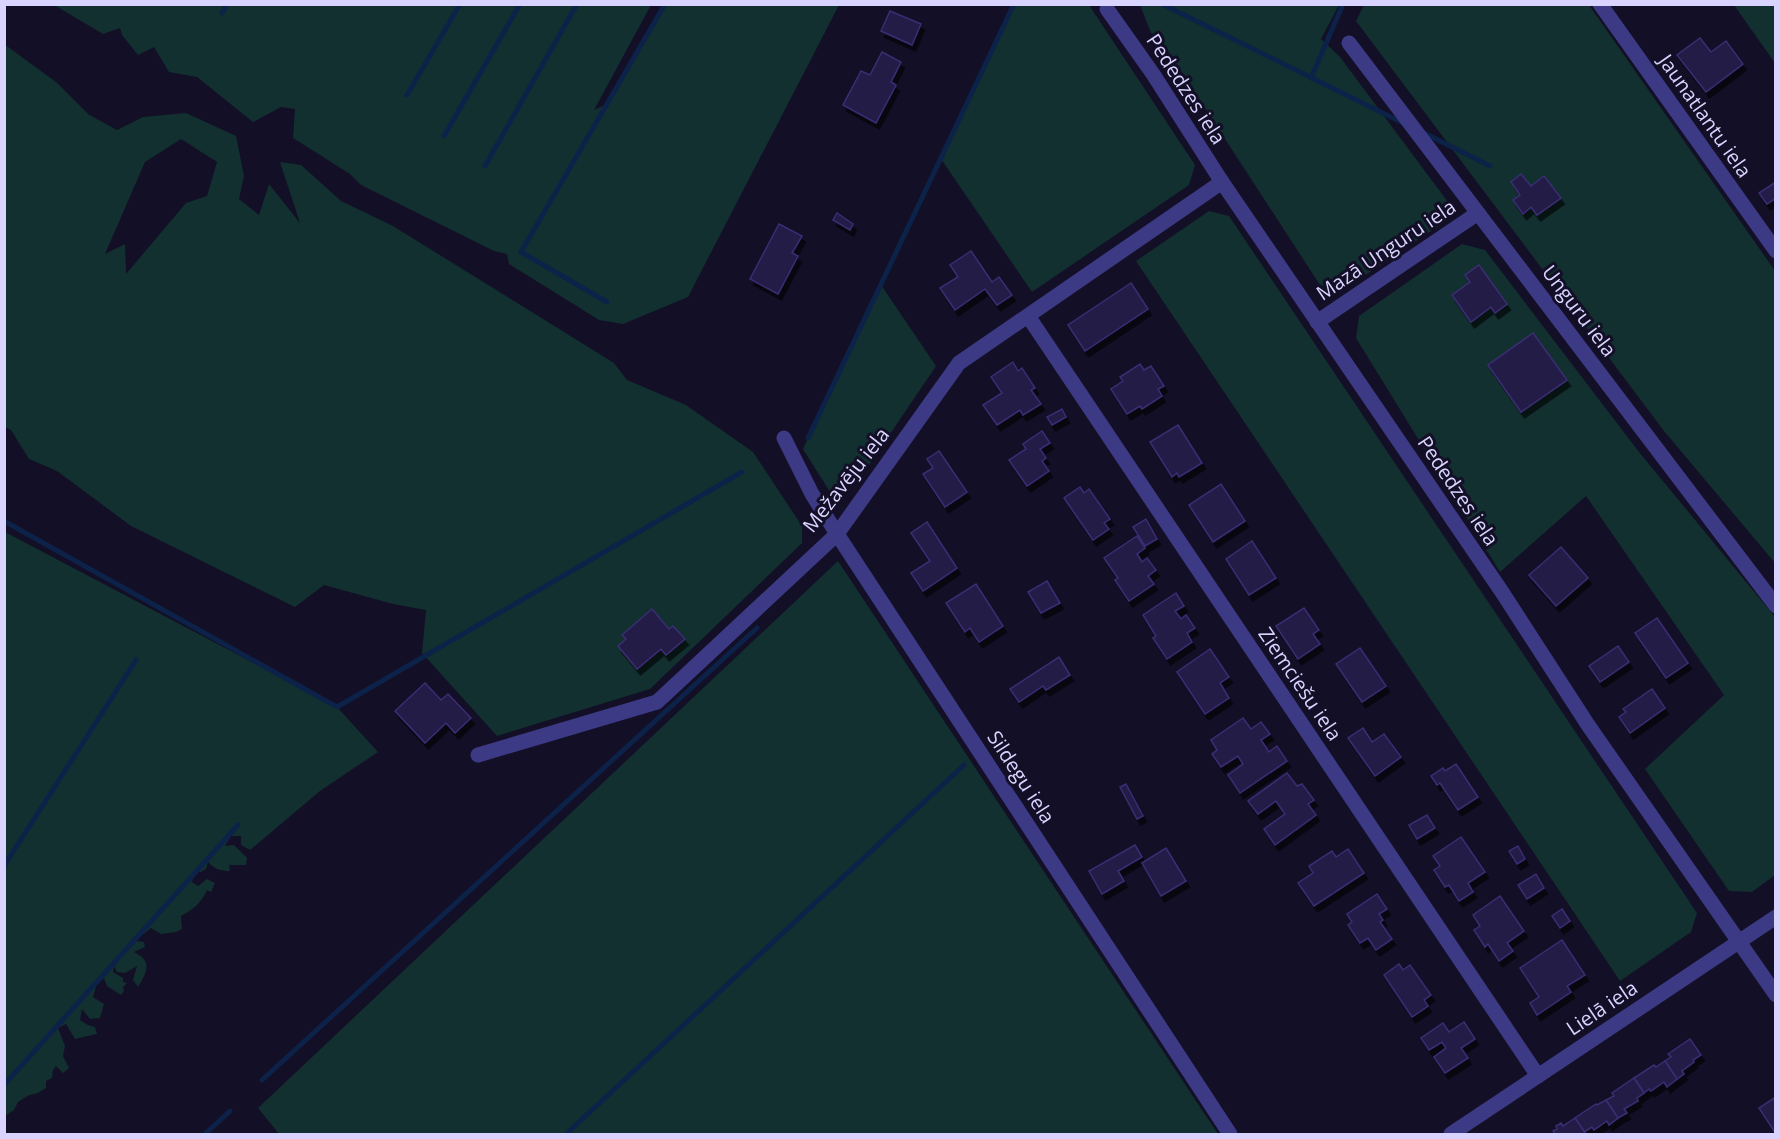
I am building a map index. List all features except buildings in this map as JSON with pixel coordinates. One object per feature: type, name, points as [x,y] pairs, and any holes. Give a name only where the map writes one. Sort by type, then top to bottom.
[{"type":"street","name":"Jaunatlantu iela","points":[[1600,4],[1776,251]]},
{"type":"street","name":"Pededzes iela","points":[[1107,9],[1153,74],[1222,182],[1502,592],[1588,725],[1776,995]]},
{"type":"street","name":"Unguru iela","points":[[1349,43],[1776,606]]},
{"type":"street","name":"Mežavēju iela","points":[[478,755],[657,702],[837,534],[959,363],[1222,182]]},
{"type":"street","name":"Mazā Unguru iela","points":[[1317,322],[1478,213]]},
{"type":"street","name":"Ziemciešu iela","points":[[1028,316],[1538,1076]]},
{"type":"street","name":"Sildegu iela","points":[[784,438],[812,494],[837,534],[1230,1134]]},
{"type":"street","name":"Lielā iela","points":[[1451,1134],[1776,917]]},
{"type":"green space","points":[[54,5],[651,5],[594,110],[607,104],[665,5],[839,5],[688,297],[623,324],[599,320],[509,264],[507,254],[494,251],[361,185],[350,174],[293,138],[295,109],[281,107],[253,122],[197,77],[169,72],[154,47],[138,55],[122,35],[120,28],[103,34]]},
{"type":"green space","points":[[1014,5],[1089,5],[1195,165],[1189,185],[1032,292],[941,159]]},
{"type":"green space","points":[[1140,5],[1339,5],[1321,39],[1340,57],[1448,202],[1446,221],[1343,290],[1320,285],[1162,42],[1151,33]]},
{"type":"green space","points":[[1364,5],[1589,5],[1775,271],[1775,563],[1664,431],[1356,21]]},
{"type":"green space","points":[[1734,5],[1775,5],[1775,63]]},
{"type":"green space","points":[[4,44],[56,82],[88,114],[117,130],[143,117],[186,113],[236,136],[244,176],[239,199],[259,215],[269,184],[300,223],[280,162],[301,165],[341,201],[393,226],[614,363],[627,380],[686,405],[753,452],[802,526],[802,543],[650,689],[497,736],[422,653],[426,610],[393,604],[324,585],[295,607],[131,526],[57,471],[29,459],[11,430],[5,427]],"holes":[[[181,139],[217,162],[207,196],[186,203],[126,274],[125,244],[105,254],[145,162]]]},
{"type":"green space","points":[[1209,211],[1229,216],[1697,913],[1691,932],[1620,981],[1136,261]]},
{"type":"green space","points":[[1462,244],[1485,250],[1639,452],[1775,617],[1775,875],[1752,892],[1729,891],[1645,769],[1724,695],[1586,496],[1500,572],[1356,338],[1359,316]]},
{"type":"green space","points":[[881,285],[936,366],[859,480],[848,473],[832,495],[803,449]]},
{"type":"green space","points":[[5,532],[337,707],[378,752],[320,791],[250,850],[241,845],[241,836],[231,836],[225,846],[234,845],[247,858],[246,865],[229,865],[230,871],[227,871],[215,868],[208,862],[206,869],[201,872],[195,871],[192,882],[198,886],[207,879],[215,883],[211,892],[207,890],[196,906],[181,916],[182,929],[161,934],[151,928],[135,941],[144,942],[145,947],[134,952],[140,955],[146,963],[146,972],[138,987],[133,980],[137,966],[125,973],[117,972],[114,966],[113,972],[127,983],[123,987],[124,991],[121,995],[107,986],[104,978],[97,983],[93,997],[104,1004],[100,1018],[90,1019],[82,1009],[80,1020],[95,1027],[97,1034],[75,1039],[66,1024],[58,1028],[65,1046],[63,1056],[69,1068],[63,1073],[56,1066],[52,1078],[46,1081],[46,1088],[18,1102],[14,1110],[5,1116]]},
{"type":"green space","points":[[838,561],[1218,1134],[279,1134],[258,1108]]},
{"type":"waterway","points":[[222,13],[227,4]]},
{"type":"waterway","points":[[407,95],[460,4]]},
{"type":"waterway","points":[[444,136],[520,4]]},
{"type":"waterway","points":[[485,166],[577,4]]},
{"type":"waterway","points":[[607,302],[521,252],[665,4]]},
{"type":"waterway","points":[[808,438],[1014,4]]},
{"type":"waterway","points":[[1162,4],[1403,123]]},
{"type":"waterway","points":[[1311,78],[1343,4]]},
{"type":"waterway","points":[[1424,133],[1490,166]]},
{"type":"waterway","points":[[4,521],[337,707],[742,472]]},
{"type":"waterway","points":[[262,1080],[757,628]]},
{"type":"waterway","points":[[4,866],[136,660]]},
{"type":"waterway","points":[[566,1134],[964,765]]},
{"type":"waterway","points":[[4,1085],[238,825]]},
{"type":"waterway","points":[[205,1134],[230,1111]]}]
